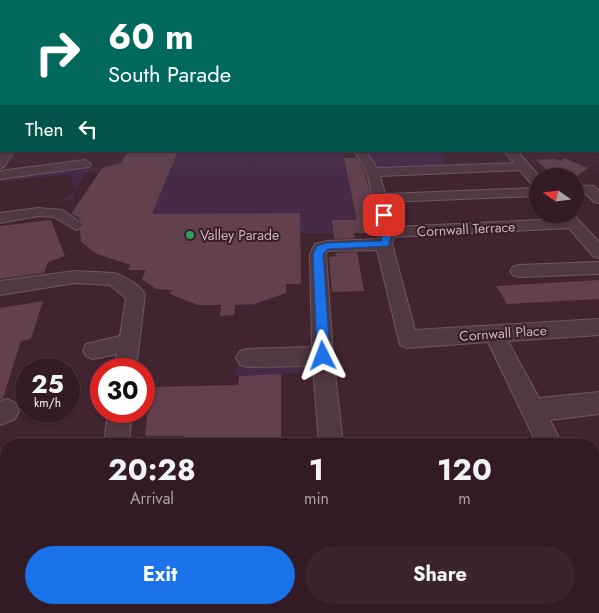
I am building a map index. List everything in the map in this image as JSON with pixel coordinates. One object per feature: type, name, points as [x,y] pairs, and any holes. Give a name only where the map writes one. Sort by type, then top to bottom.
[{"type":"street","points":[[0,164],[7,152]]},
{"type":"street","points":[[330,438],[323,356],[318,254],[321,248],[327,246],[386,238],[373,172],[361,152]]},
{"type":"street","points":[[511,152],[529,173]]},
{"type":"street","points":[[0,175],[85,164]]},
{"type":"street","points":[[373,172],[523,166]]},
{"type":"street","points":[[584,189],[588,189],[599,199]]},
{"type":"street","points":[[379,198],[529,192]]},
{"type":"street","points":[[0,218],[38,212],[57,213],[76,225]]},
{"type":"street","name":"Cornwall Terrace","points":[[386,238],[530,223]]},
{"type":"street","points":[[573,223],[599,252]]},
{"type":"street","name":"Cornwall Place","points":[[386,238],[407,340],[599,327]]},
{"type":"street","points":[[519,271],[599,268]]},
{"type":"street","points":[[0,288],[75,277],[114,278],[136,295],[127,358]]},
{"type":"street","points":[[494,334],[547,438]]},
{"type":"street","points":[[93,350],[129,343]]},
{"type":"street","points":[[247,358],[323,356]]},
{"type":"street","points":[[532,410],[599,403]]},
{"type":"street","points":[[117,438],[119,423]]},
{"type":"shaded area","name":"Valley Parade","points":[[127,152],[342,152],[344,158],[361,158],[368,182],[371,182],[376,199],[373,201],[377,201],[379,206],[374,207],[382,224],[379,233],[300,233],[301,284],[286,284],[286,293],[254,305],[235,305],[234,315],[220,316],[221,305],[198,305],[170,294],[171,290],[156,289],[142,279],[145,270],[128,270],[130,265],[92,251],[86,245],[81,238],[82,217],[70,217],[100,171],[85,174],[72,200],[58,202],[76,191],[69,174],[0,182],[4,176],[108,167],[121,163]]},
{"type":"shaded area","points":[[365,152],[439,152],[447,166],[374,169]]},
{"type":"shaded area","points":[[236,367],[305,368],[305,373],[235,376]]},
{"type":"building","points":[[127,152],[178,152],[152,214],[300,213],[301,284],[286,284],[286,293],[254,304],[235,305],[234,315],[220,316],[221,305],[198,305],[170,294],[172,290],[156,289],[142,279],[146,270],[128,270],[131,265],[97,254],[81,242],[80,230],[86,225],[79,217],[71,214],[102,168],[121,163]]},
{"type":"building","points":[[344,158],[356,158],[365,172],[378,233],[354,233],[355,238],[334,239],[332,220],[357,220]]},
{"type":"building","points":[[564,158],[588,168],[584,171],[584,168],[545,168],[536,160],[555,159],[561,161]]},
{"type":"building","points":[[51,220],[65,256],[48,262],[44,273],[0,279],[0,226]]},
{"type":"building","points":[[357,252],[364,291],[332,292],[329,257],[336,256],[335,253]]},
{"type":"building","points":[[599,280],[599,299],[507,304],[496,286]]},
{"type":"building","points":[[43,301],[31,339],[21,341],[3,398],[0,399],[0,308]]},
{"type":"building","points":[[281,374],[281,438],[145,436],[146,423],[155,423],[155,387],[238,385],[239,376]]},
{"type":"place","name":"Valley Parade","points":[[190,235]]},
{"type":"route","points":[[323,356],[318,254],[321,248],[327,246],[384,244],[388,232],[384,215]]}]
